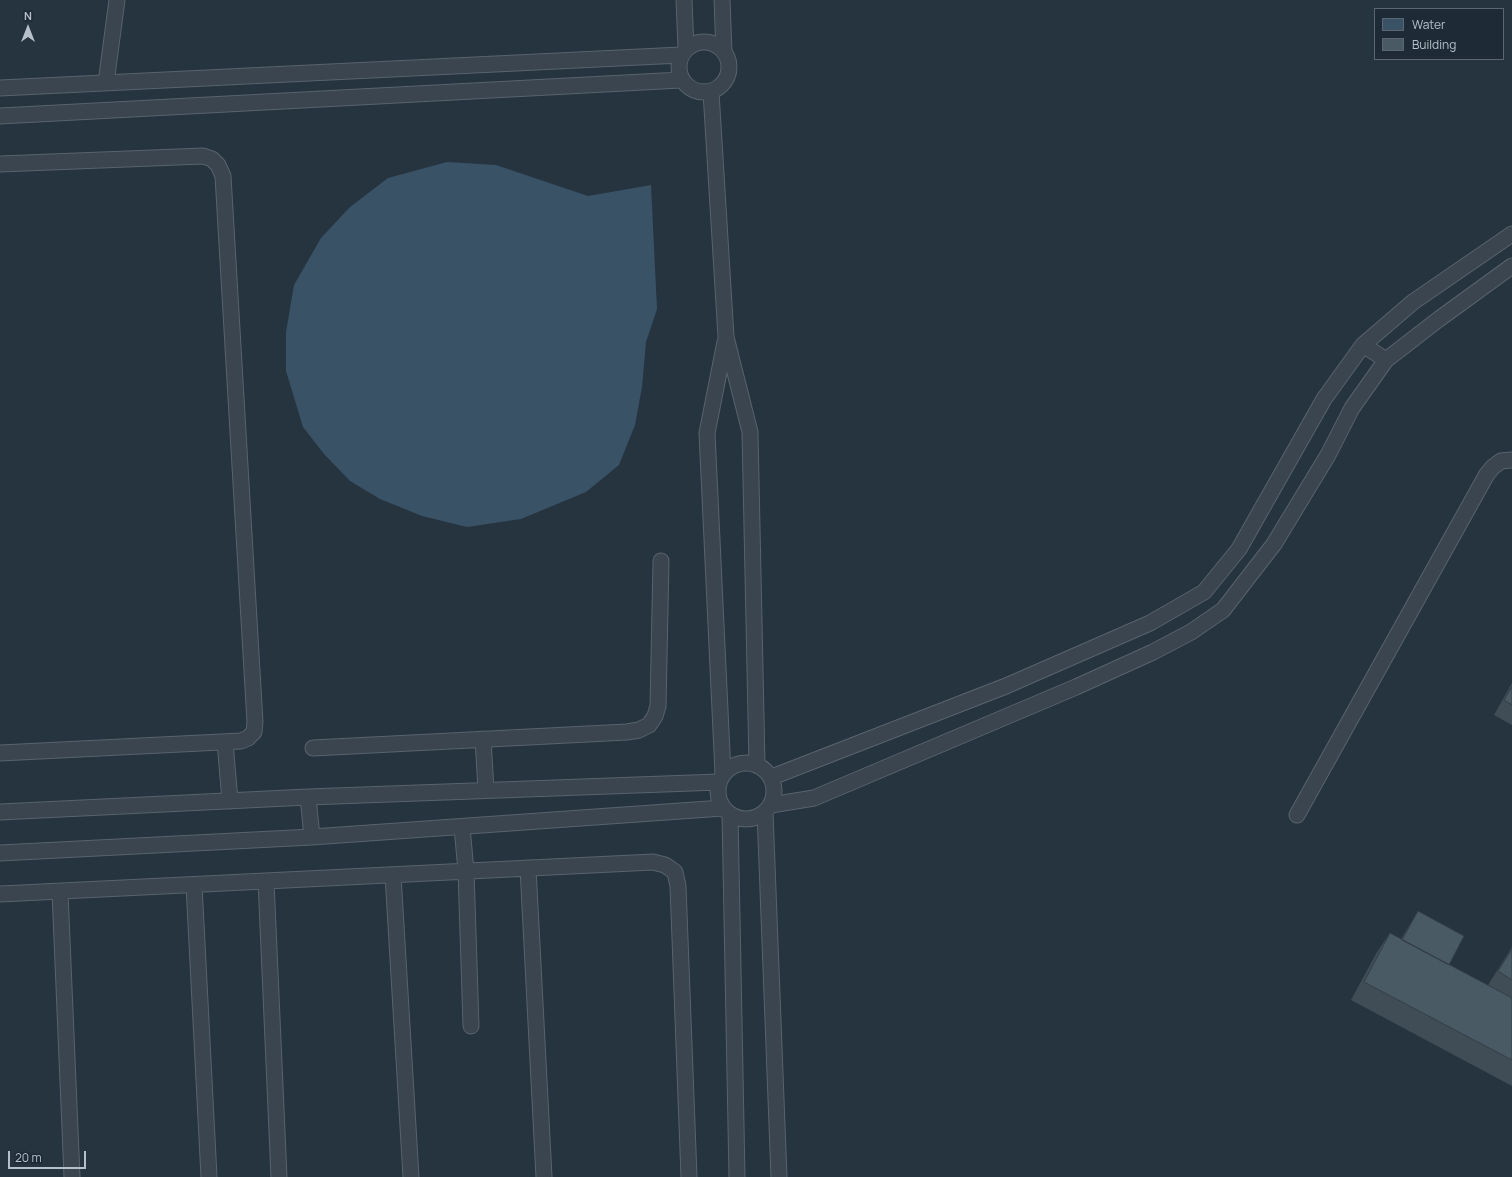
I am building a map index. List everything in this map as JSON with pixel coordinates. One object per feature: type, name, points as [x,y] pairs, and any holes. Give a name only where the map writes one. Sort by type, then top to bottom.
[{"type":"lane","points":[[106,83],[116,0]]},
{"type":"lane","points":[[684,0],[684,52]]},
{"type":"lane","points":[[722,0],[724,52]]},
{"type":"lane","points":[[702,42],[711,43],[718,46],[724,52],[728,60],[729,67],[728,76],[721,86],[710,92],[703,93],[694,91],[687,87],[681,80],[678,72],[678,63],[684,52],[694,44],[702,42]]},
{"type":"lane","points":[[0,88],[684,52]]},
{"type":"lane","points":[[0,116],[681,80]]},
{"type":"lane","points":[[710,92],[726,337],[750,432],[757,764]]},
{"type":"lane","points":[[0,164],[202,156],[212,159],[218,165],[223,176],[255,722],[254,732],[241,742],[0,753]]},
{"type":"lane","points":[[772,777],[1006,686],[1150,623],[1204,592],[1239,549],[1324,399],[1363,345],[1413,302],[1512,234]]},
{"type":"lane","points":[[726,337],[707,433],[721,778],[718,791],[719,800],[727,811],[738,818],[747,819],[756,817],[768,809],[814,798],[1076,686],[1152,652],[1190,632],[1223,610],[1274,544],[1328,455],[1352,408],[1386,360],[1512,266]]},
{"type":"lane","points":[[1363,345],[1386,360]]},
{"type":"lane","points":[[1297,815],[1487,474],[1493,467],[1501,462],[1512,460]]},
{"type":"lane","points":[[313,748],[627,732],[639,730],[649,725],[655,716],[658,706],[661,561]]},
{"type":"lane","points":[[1204,592],[1223,610]]},
{"type":"lane","points":[[483,739],[486,790]]},
{"type":"lane","points":[[225,742],[230,801]]},
{"type":"lane","points":[[0,812],[721,778],[730,767],[748,762],[757,764],[766,770],[772,777],[774,786],[774,796],[768,809],[780,1177]]},
{"type":"lane","points":[[308,797],[312,837]]},
{"type":"lane","points":[[0,853],[312,837],[727,811]]},
{"type":"lane","points":[[727,811],[737,1177]]},
{"type":"lane","points":[[462,827],[466,871],[471,1026]]},
{"type":"lane","points":[[0,894],[653,862],[665,865],[675,872],[678,886],[689,1177]]},
{"type":"lane","points":[[528,868],[544,1177]]},
{"type":"lane","points":[[394,875],[411,1177]]},
{"type":"lane","points":[[266,881],[279,1177]]},
{"type":"lane","points":[[194,885],[209,1177]]},
{"type":"lane","points":[[60,892],[72,1177]]},
{"type":"water","points":[[447,162],[496,165],[588,196],[651,185],[657,309],[646,342],[642,387],[635,425],[619,465],[586,492],[521,519],[467,527],[422,516],[380,499],[350,481],[324,454],[303,427],[286,371],[286,332],[294,285],[321,238],[350,207],[388,178]]},
{"type":"building","points":[[1512,687],[1512,705],[1504,700]]},
{"type":"building","points":[[1418,911],[1464,936],[1449,965],[1402,940]]},
{"type":"building","points":[[1390,933],[1512,998],[1512,1060],[1364,982]]},
{"type":"building","points":[[1512,949],[1512,980],[1498,971]]}]
